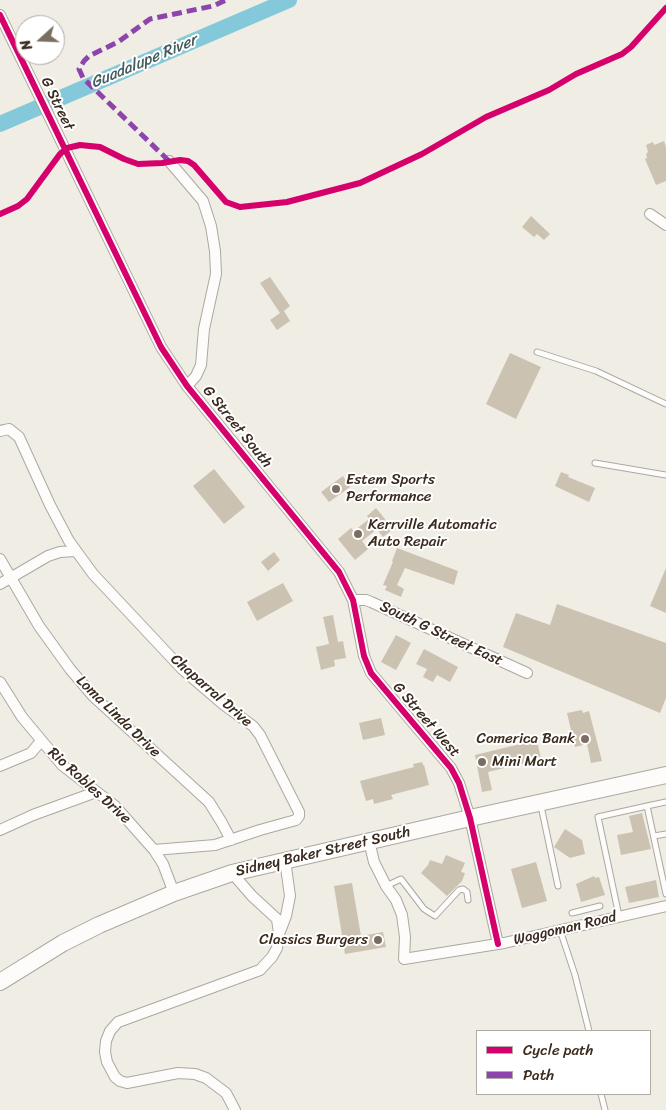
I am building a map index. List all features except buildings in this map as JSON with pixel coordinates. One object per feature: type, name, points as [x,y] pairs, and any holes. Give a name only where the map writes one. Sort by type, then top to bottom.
[{"type":"main road","name":"Sidney Baker Street South","points":[[0,982],[70,939],[134,909],[232,873],[666,775]]},
{"type":"street","name":"G Street","points":[[0,15],[117,258]]},
{"type":"street","points":[[169,161],[202,201],[211,226],[215,257],[216,274],[204,328],[201,365],[196,376],[187,386]]},
{"type":"street","points":[[650,214],[666,225]]},
{"type":"street","name":"G Street South","points":[[117,258],[161,347],[187,386],[335,567],[346,583],[353,600]]},
{"type":"street","name":"Chaparral Drive","points":[[4,430],[19,437],[50,505],[75,550],[93,574],[182,669],[211,695],[252,726],[260,735],[298,807],[299,816],[296,820],[231,840],[200,847],[154,850]]},
{"type":"street","points":[[0,584],[48,556],[75,550]]},
{"type":"street","name":"Loma Linda Drive","points":[[0,559],[49,641],[93,696],[209,802],[231,840]]},
{"type":"street","name":"South G Street East","points":[[353,600],[371,602],[527,673]]},
{"type":"street","name":"G Street West","points":[[353,600],[364,656],[371,673],[451,768],[459,783],[470,818],[498,944]]},
{"type":"street","name":"Rio Robles Drive","points":[[0,682],[22,717],[41,741],[70,772],[124,816],[154,850],[163,864],[174,893]]},
{"type":"street","points":[[0,766],[30,753],[41,741]]},
{"type":"street","points":[[1,832],[33,815],[96,792]]},
{"type":"street","points":[[369,841],[374,862],[386,886]]},
{"type":"street","points":[[235,1110],[226,1093],[206,1078],[195,1074],[178,1073],[127,1083],[120,1081],[115,1077],[107,1062],[105,1052],[106,1041],[110,1031],[118,1022],[260,970],[272,957],[277,948],[279,934],[286,916],[290,896],[285,860]]},
{"type":"street","points":[[232,873],[252,896],[277,918],[279,934]]},
{"type":"street","name":"Waggoman Road","points":[[386,886],[396,900],[402,915],[405,937],[404,959],[498,944],[666,906]]},
{"type":"lane","points":[[537,352],[596,371],[666,404]]},
{"type":"lane","points":[[595,463],[666,475]]},
{"type":"lane","points":[[620,916],[598,817],[666,802]]},
{"type":"lane","points":[[540,803],[558,886]]},
{"type":"lane","points":[[647,806],[666,894]]},
{"type":"lane","points":[[654,836],[666,834]]},
{"type":"lane","points":[[386,886],[402,879],[424,909],[435,916],[459,890],[463,889],[467,892],[468,900]]},
{"type":"lane","points":[[572,913],[600,906]]},
{"type":"lane","points":[[560,930],[575,974],[589,1030]]},
{"type":"lane","points":[[602,1095],[605,1110]]},
{"type":"waterway","name":"Guadalupe River","points":[[0,124],[289,0]]},
{"type":"marked path","points":[[169,161],[83,78],[79,69],[89,56],[118,42],[150,19],[213,6],[226,0]]},
{"type":"cycle path","points":[[0,214],[18,206],[27,199],[60,154],[67,148],[80,145],[100,147],[138,164],[188,161],[194,165],[226,202],[240,207],[287,202],[360,183],[422,154],[486,117],[549,90],[576,74],[622,54],[631,47],[666,8]]},
{"type":"cycle path","points":[[0,15],[161,347],[187,386],[339,572],[353,600],[364,656],[371,673],[451,768],[459,783],[470,818],[498,944]]},
{"type":"place","name":"Estem Sports Performance","points":[[336,489]]},
{"type":"place","name":"Kerrville Automatic Auto Repair","points":[[358,534]]},
{"type":"place","name":"Comerica Bank","points":[[585,739]]},
{"type":"place","name":"Mini Mart","points":[[482,762]]},
{"type":"place","name":"Classics Burgers","points":[[378,940]]}]
